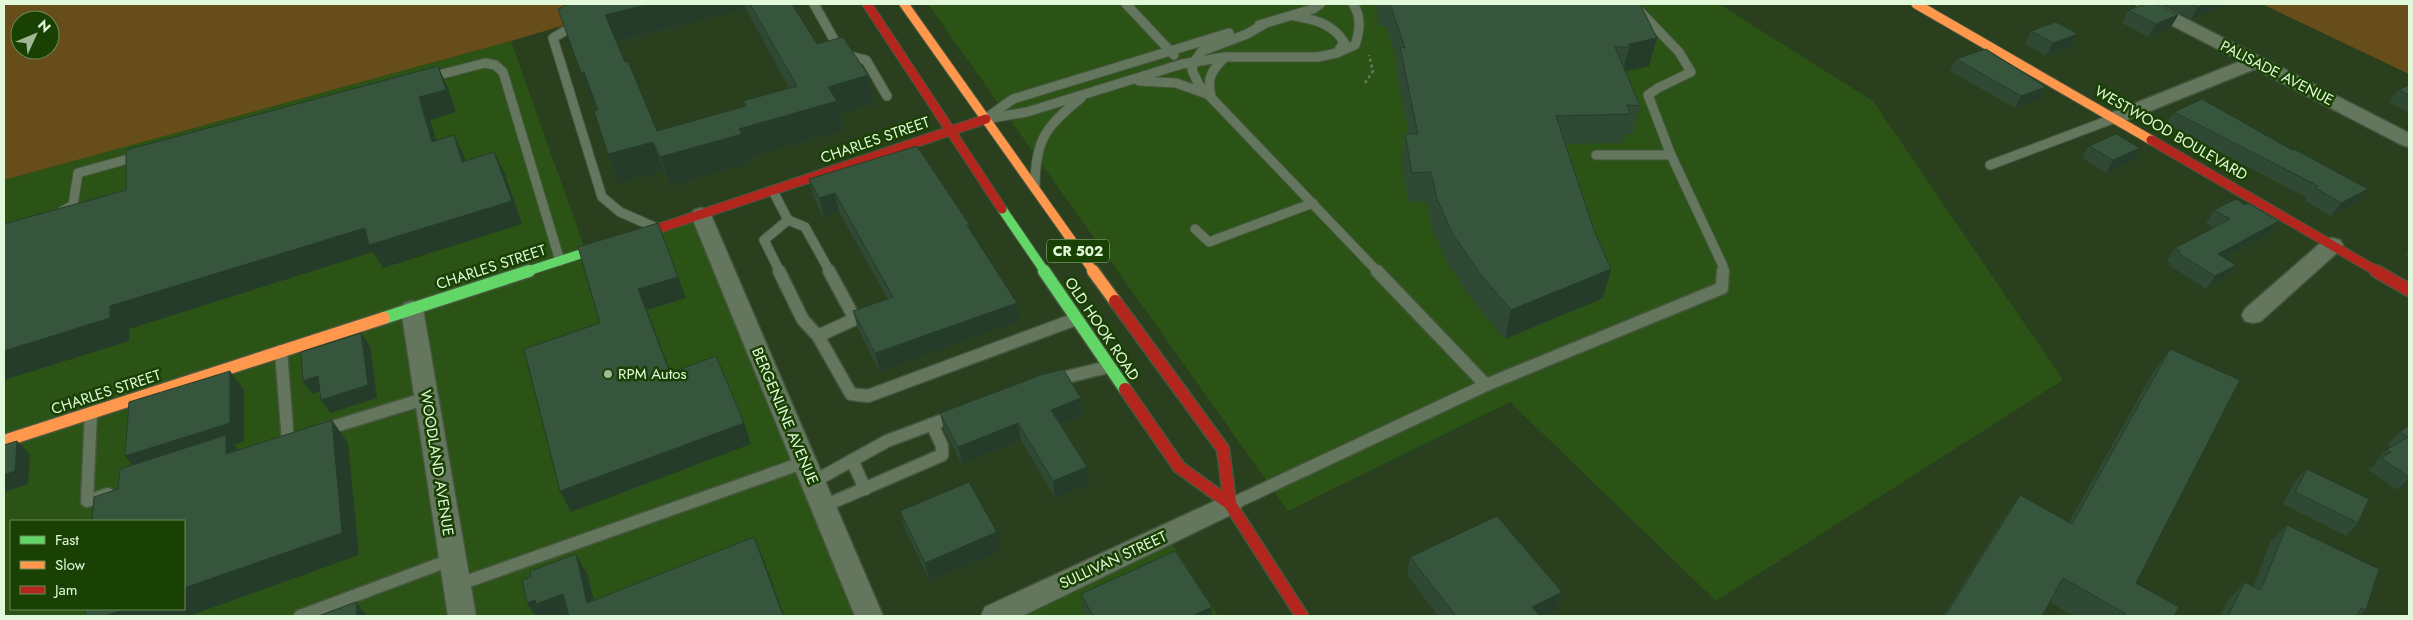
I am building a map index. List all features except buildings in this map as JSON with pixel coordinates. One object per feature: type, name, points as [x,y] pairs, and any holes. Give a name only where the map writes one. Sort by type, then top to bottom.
[{"type":"main road","name":"OLD HOOK ROAD","points":[[867,4],[1076,319],[1179,467],[1230,504],[1302,616]]},
{"type":"main road","name":"OLD HOOK ROAD","points":[[904,4],[1036,193],[1223,448],[1230,504]]},
{"type":"main road","name":"WESTWOOD BOULEVARD","points":[[1916,4],[2409,290]]},
{"type":"main road","name":"CHARLES STREET","points":[[4,441],[659,229],[986,119]]},
{"type":"street","name":"PALISADE AVENUE","points":[[2144,4],[2409,141]]},
{"type":"street","points":[[2115,118],[2256,62]]},
{"type":"street","name":"BERGENLINE AVENUE","points":[[701,215],[870,616]]},
{"type":"street","points":[[2253,315],[2332,245]]},
{"type":"street","name":"WOODLAND AVENUE","points":[[412,309],[462,616]]},
{"type":"street","name":"SULLIVAN STREET","points":[[995,616],[1230,504]]},
{"type":"lane","points":[[814,4],[842,54],[866,60],[887,96]]},
{"type":"lane","points":[[1126,4],[1182,64]]},
{"type":"lane","points":[[986,119],[1013,99],[1291,16],[1313,9],[1320,4]]},
{"type":"lane","points":[[986,119],[1027,112],[1182,64],[1225,57],[1318,57],[1337,53],[1354,45],[1360,32],[1357,8],[1353,4]]},
{"type":"lane","points":[[1230,504],[1486,385],[1722,288],[1723,266],[1671,155],[1648,95],[1658,85],[1678,80],[1691,72],[1679,52],[1633,4]]},
{"type":"lane","points":[[1291,16],[1330,24],[1340,33],[1344,42],[1337,53]]},
{"type":"lane","points":[[588,20],[579,22],[553,38],[602,197],[620,212],[659,229]]},
{"type":"lane","points":[[1266,23],[1247,34],[1202,51],[1194,62],[1192,70],[1199,85],[1211,95],[1486,385]]},
{"type":"lane","points":[[1211,95],[1207,85],[1209,74],[1225,57]]},
{"type":"lane","points":[[418,81],[485,63],[495,65],[503,72],[560,261]]},
{"type":"lane","points":[[1126,82],[1176,84],[1211,95]]},
{"type":"lane","points":[[1036,193],[1034,159],[1046,129],[1086,94]]},
{"type":"lane","points":[[1990,165],[2115,118]]},
{"type":"lane","points":[[51,214],[73,205],[78,172],[154,152]]},
{"type":"lane","points":[[1596,155],[1671,155]]},
{"type":"lane","points":[[772,190],[788,220],[804,227],[855,319],[818,336]]},
{"type":"lane","points":[[1195,229],[1209,242],[1313,203]]},
{"type":"lane","points":[[788,220],[764,240],[803,320],[818,336],[851,394],[868,396],[1076,319]]},
{"type":"lane","points":[[281,351],[288,441],[426,398]]},
{"type":"lane","points":[[1040,384],[1108,366]]},
{"type":"lane","points":[[457,584],[852,460],[887,441],[968,411]]},
{"type":"lane","points":[[91,413],[87,501],[124,489]]},
{"type":"lane","points":[[824,506],[942,455],[942,446],[932,424]]},
{"type":"lane","points":[[852,460],[866,489]]},
{"type":"lane","points":[[300,616],[453,559]]},
{"type":"path","points":[[1354,45],[1368,53],[1371,62],[1373,72],[1365,83]]},
{"type":"shaded area","points":[[4,4],[636,4],[511,41],[4,180]]},
{"type":"shaded area","points":[[928,4],[1719,4],[1873,101],[2063,380],[1716,601],[1510,402],[1288,511]]},
{"type":"shaded area","points":[[2262,4],[2409,4],[2409,74]]},
{"type":"shaded area","points":[[511,41],[587,255],[706,216],[875,616],[4,616],[4,180]]},
{"type":"shaded area","points":[[1162,528],[1218,616],[982,616]]},
{"type":"traffic: fast","points":[[1002,209],[1125,389]]},
{"type":"traffic: fast","points":[[384,318],[630,238]]},
{"type":"traffic: slow","points":[[904,4],[1036,193],[1115,301]]},
{"type":"traffic: slow","points":[[1916,4],[2151,140]]},
{"type":"traffic: slow","points":[[4,441],[384,318]]},
{"type":"traffic: jam","points":[[867,4],[1002,209]]},
{"type":"traffic: jam","points":[[630,238],[986,119]]},
{"type":"traffic: jam","points":[[2151,140],[2409,290]]},
{"type":"traffic: jam","points":[[1115,301],[1223,449],[1230,504]]},
{"type":"traffic: jam","points":[[1125,389],[1179,467],[1230,504],[1302,616]]},
{"type":"place","name":"RPM Autos","points":[[608,374]]}]
